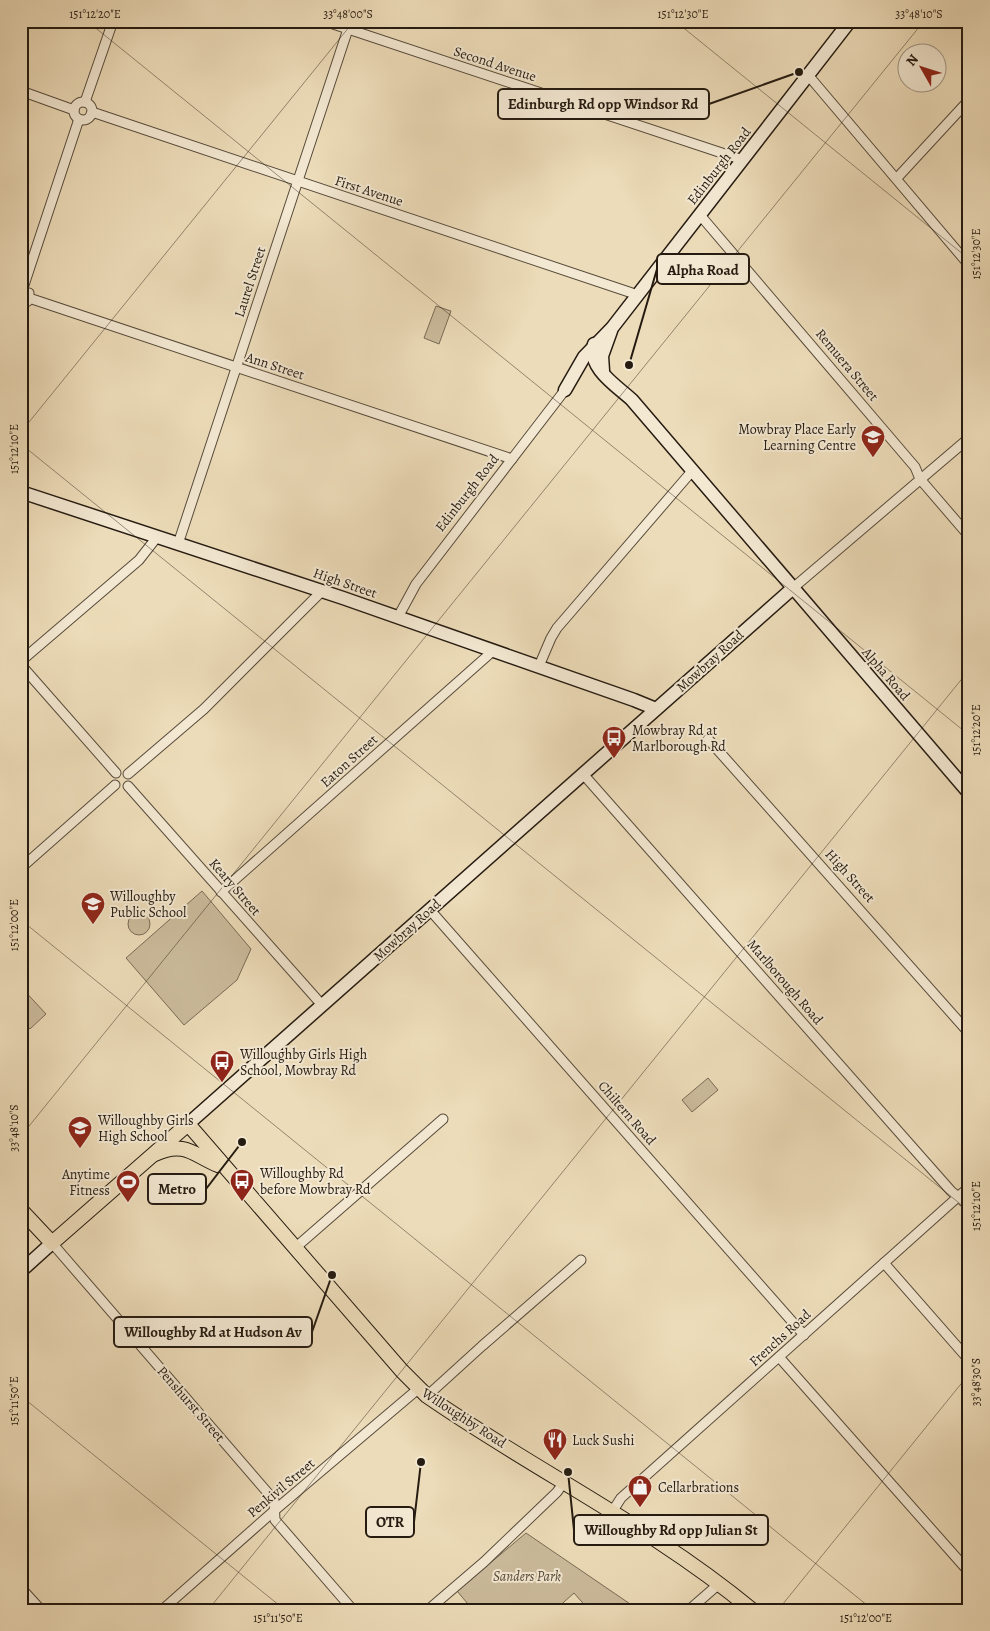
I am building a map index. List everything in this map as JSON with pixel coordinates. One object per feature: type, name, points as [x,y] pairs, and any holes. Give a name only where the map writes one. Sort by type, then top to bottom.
[{"type":"main road","name":"Edinburgh Road","points":[[593,351],[610,334],[638,294],[848,24]]},
{"type":"main road","points":[[578,376],[590,369],[603,371],[602,356],[610,334]]},
{"type":"main road","points":[[565,390],[578,376],[593,351]]},
{"type":"main road","points":[[565,390],[584,357],[593,351]]},
{"type":"main road","name":"Alpha Road","points":[[593,351],[594,364],[632,400],[969,793]]},
{"type":"main road","name":"High Street","points":[[21,492],[322,591],[540,666],[656,709]]},
{"type":"main road","name":"Mowbray Road","points":[[21,1270],[793,588]]},
{"type":"main road","name":"Willoughby Road","points":[[188,1124],[423,1392],[720,1583],[752,1610]]},
{"type":"main road","points":[[151,1156],[168,1150],[186,1149],[198,1153],[213,1163],[226,1168]]},
{"type":"main road","name":"Penshurst Street","points":[[21,1210],[52,1243]]},
{"type":"street","points":[[85,102],[113,21]]},
{"type":"street","name":"Second Avenue","points":[[324,21],[742,160]]},
{"type":"street","points":[[832,21],[848,24]]},
{"type":"street","name":"Laurel Street","points":[[178,544],[348,29]]},
{"type":"street","points":[[808,75],[969,265]]},
{"type":"street","points":[[21,91],[74,110]]},
{"type":"street","points":[[896,178],[969,100]]},
{"type":"street","points":[[85,102],[90,106],[91,114],[85,120],[79,119],[75,116],[76,104],[85,102]]},
{"type":"street","name":"First Avenue","points":[[91,114],[103,116],[638,294]]},
{"type":"street","points":[[21,305],[29,298],[29,293],[22,288],[79,119]]},
{"type":"street","name":"Remuera Street","points":[[700,215],[915,467],[920,479],[969,536]]},
{"type":"street","name":"Ann Street","points":[[29,298],[512,460]]},
{"type":"street","name":"Edinburgh Road","points":[[398,617],[416,584],[565,390]]},
{"type":"street","points":[[793,588],[969,438]]},
{"type":"street","points":[[540,666],[557,628],[693,470]]},
{"type":"street","points":[[116,773],[21,663],[139,560],[157,537]]},
{"type":"street","points":[[128,774],[204,708],[322,591]]},
{"type":"street","name":"Eaton Street","points":[[221,892],[494,650]]},
{"type":"street","name":"High Street","points":[[708,739],[969,1033]]},
{"type":"street","points":[[122,771],[128,774],[130,780],[128,786],[121,788],[115,785],[113,779],[116,773],[122,771]]},
{"type":"street","name":"Marlborough Road","points":[[583,774],[958,1196],[969,1206]]},
{"type":"street","points":[[21,868],[115,785]]},
{"type":"street","name":"Keary Street","points":[[128,786],[322,1006]]},
{"type":"street","name":"Chiltern Road","points":[[430,910],[804,1335]]},
{"type":"street","points":[[295,1248],[443,1119]]},
{"type":"street","name":"Frenchs Road","points":[[612,1512],[621,1498],[969,1187]]},
{"type":"street","name":"Penshurst Street","points":[[52,1243],[271,1496],[274,1500],[276,1520],[353,1610]]},
{"type":"street","name":"Penkivil Street","points":[[162,1610],[275,1510],[423,1392],[581,1260]]},
{"type":"street","points":[[884,1263],[969,1360]]},
{"type":"street","points":[[779,1357],[969,1572]]},
{"type":"street","points":[[428,1610],[484,1562],[557,1492],[564,1482]]},
{"type":"street","points":[[689,1610],[720,1583]]},
{"type":"street","points":[[21,1588],[41,1610]]},
{"type":"green space","points":[[436,306],[451,311],[439,344],[424,338]]},
{"type":"green space","points":[[202,891],[251,949],[237,980],[184,1025],[126,958]]},
{"type":"green space","points":[[139,913],[149,920],[150,924],[143,934],[139,935],[129,928],[128,924],[135,914]]},
{"type":"green space","points":[[21,987],[46,1014],[30,1029],[21,1019]]},
{"type":"green space","points":[[708,1078],[718,1090],[692,1112],[682,1100]]},
{"type":"green space","name":"Sanders Park","points":[[526,1533],[639,1610],[589,1610],[574,1593],[555,1610],[473,1610],[457,1591]]},
{"type":"place","name":"Edinburgh Rd opp Windsor Rd","points":[[799,72]]},
{"type":"place","name":"Alpha Road","points":[[629,365]]},
{"type":"place","name":"Mowbray Place Early Learning Centre","points":[[873,458]]},
{"type":"place","name":"Mowbray Rd at Marlborough Rd","points":[[614,759]]},
{"type":"place","name":"Willoughby Public School","points":[[93,925]]},
{"type":"place","name":"Willoughby Girls High School, Mowbray Rd","points":[[222,1083]]},
{"type":"place","name":"Metro","points":[[242,1142]]},
{"type":"place","name":"Willoughby Girls High School","points":[[80,1149]]},
{"type":"place","name":"Willoughby Rd before Mowbray Rd","points":[[242,1202]]},
{"type":"place","name":"Anytime Fitness","points":[[128,1203]]},
{"type":"place","name":"Willoughby Rd at Hudson Av","points":[[332,1275]]},
{"type":"place","name":"Luck Sushi","points":[[555,1461]]},
{"type":"place","name":"OTR","points":[[421,1462]]},
{"type":"place","name":"Willoughby Rd opp Julian St","points":[[568,1472]]},
{"type":"place","name":"Cellarbrations","points":[[640,1508]]}]
